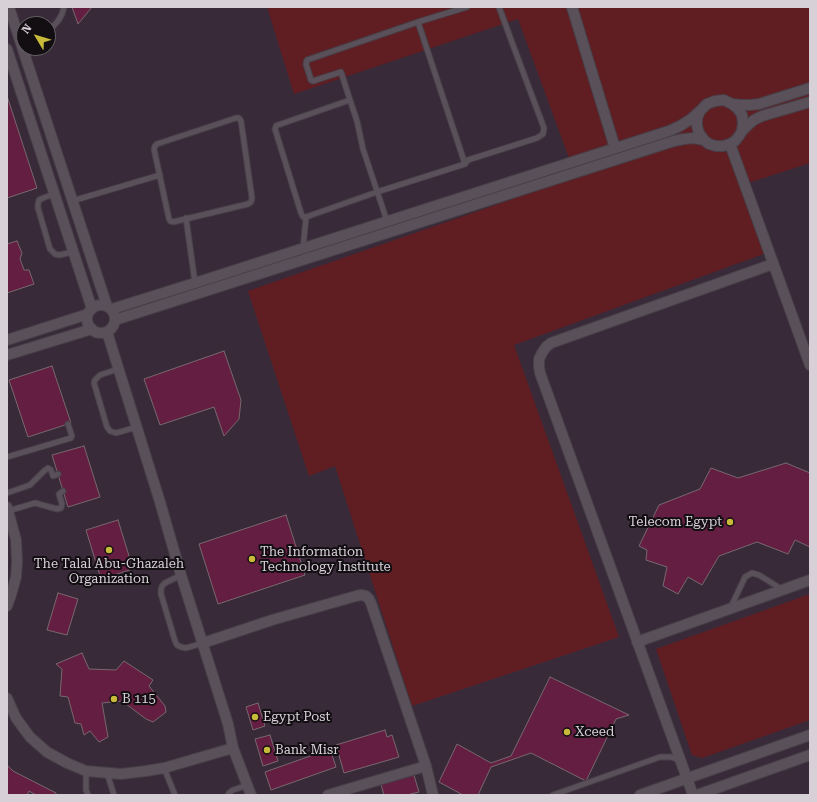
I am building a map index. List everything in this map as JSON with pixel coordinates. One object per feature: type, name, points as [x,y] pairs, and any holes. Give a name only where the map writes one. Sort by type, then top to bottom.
[{"type":"street","points":[[7,49],[73,252],[90,312],[88,322],[92,329],[99,332],[107,332],[112,327],[115,316],[109,307],[72,201],[9,7]]},
{"type":"street","points":[[573,7],[615,148]]},
{"type":"street","points":[[732,104],[758,104],[810,88]]},
{"type":"street","points":[[7,340],[90,312],[99,305],[109,307],[195,284],[669,131],[691,119],[707,104],[715,101],[724,100],[738,109],[742,115],[742,131]]},
{"type":"street","points":[[700,111],[697,126],[699,133],[709,144],[723,146],[735,141],[751,122],[762,116],[810,102]]},
{"type":"street","points":[[115,320],[674,141],[694,138],[704,140]]},
{"type":"street","points":[[730,144],[810,365]]},
{"type":"street","points":[[693,795],[540,373],[539,359],[546,347],[551,343],[773,264]]},
{"type":"street","points":[[7,355],[92,329]]},
{"type":"street","points":[[107,332],[228,724],[233,748],[251,795]]},
{"type":"street","points":[[7,606],[16,577],[17,562],[16,540],[8,509]]},
{"type":"street","points":[[637,642],[810,580]]},
{"type":"street","points":[[203,643],[272,620],[356,596],[366,596],[372,603],[426,766],[433,795]]},
{"type":"street","points":[[7,698],[16,718],[30,737],[47,752],[86,771],[121,774],[146,771],[164,768],[233,748]]},
{"type":"street","points":[[640,795],[810,735]]},
{"type":"street","points":[[697,795],[714,792],[810,755]]},
{"type":"street","points":[[328,795],[426,766]]},
{"type":"lane","points":[[56,23],[62,14],[64,7]]},
{"type":"lane","points":[[387,221],[363,149],[357,121],[341,72],[313,81],[306,64],[306,60],[467,7]]},
{"type":"lane","points":[[306,217],[465,164],[468,160],[542,136],[544,128],[499,7]]},
{"type":"lane","points":[[418,22],[465,164]]},
{"type":"lane","points":[[306,217],[303,217],[301,213],[275,129],[276,126],[278,124],[350,100]]},
{"type":"lane","points":[[236,118],[240,119],[252,198],[251,202],[248,204],[186,218],[173,222],[169,220],[154,148],[156,145],[236,118]]},
{"type":"lane","points":[[72,201],[160,175]]},
{"type":"lane","points":[[54,194],[39,200],[38,204],[50,249],[59,255],[73,252]]},
{"type":"lane","points":[[303,249],[306,217]]},
{"type":"lane","points":[[186,218],[195,284]]},
{"type":"lane","points":[[118,369],[100,375],[94,383],[107,427],[110,432],[116,433],[137,427]]},
{"type":"lane","points":[[7,457],[71,438],[72,436],[68,424]]},
{"type":"lane","points":[[7,493],[30,485],[48,468],[51,470],[53,476],[58,474]]},
{"type":"lane","points":[[8,509],[34,503],[61,508],[62,504],[59,494],[63,491]]},
{"type":"lane","points":[[731,608],[745,577],[752,573],[759,575],[783,590]]},
{"type":"lane","points":[[182,575],[165,583],[161,590],[175,640],[181,647],[186,648],[203,643]]},
{"type":"lane","points":[[553,795],[660,757],[670,757],[680,760]]},
{"type":"lane","points":[[164,768],[175,795]]},
{"type":"lane","points":[[86,771],[86,790],[88,795]]},
{"type":"lane","points":[[107,773],[114,795]]},
{"type":"lane","points":[[222,795],[229,794],[233,790],[248,785]]},
{"type":"shaded area","points":[[7,7],[810,7],[810,795],[7,795]]},
{"type":"shaded area","points":[[267,7],[810,7],[810,163],[745,184],[769,252],[514,345],[619,637],[412,706],[335,466],[309,476],[248,291],[576,177],[518,19],[294,94]]},
{"type":"shaded area","points":[[810,594],[810,720],[702,758],[692,755],[656,649]]},
{"type":"building","points":[[72,7],[92,7],[78,24]]},
{"type":"building","points":[[7,96],[37,188],[7,198]]},
{"type":"building","points":[[17,241],[22,253],[20,259],[24,270],[29,270],[34,284],[7,293],[7,244]]},
{"type":"building","points":[[224,351],[241,400],[239,419],[224,436],[214,407],[160,425],[144,379]]},
{"type":"building","points":[[52,366],[71,423],[28,437],[9,380]]},
{"type":"building","points":[[84,446],[100,497],[68,507],[52,455]]},
{"type":"building","name":"Telecom Egypt","points":[[786,463],[810,473],[810,547],[795,540],[788,554],[757,542],[719,556],[702,585],[688,577],[678,594],[663,586],[667,567],[646,560],[647,550],[639,546],[659,505],[700,489],[711,468],[738,478]]},
{"type":"building","name":"The Information Technology Institute","points":[[286,515],[305,575],[218,604],[199,544]]},
{"type":"building","name":"The Talal Abu-Ghazaleh Organization","points":[[118,520],[133,569],[101,579],[86,530]]},
{"type":"building","points":[[58,593],[78,599],[67,635],[47,630]]},
{"type":"building","name":"B 115","points":[[82,653],[89,669],[116,670],[124,661],[153,680],[149,686],[165,706],[166,712],[153,722],[146,719],[122,701],[102,703],[108,737],[99,742],[90,731],[84,735],[81,724],[75,723],[68,697],[60,696],[62,669],[56,664]]},
{"type":"building","name":"Xceed","points":[[550,677],[629,715],[616,719],[586,781],[531,753],[491,767],[478,795],[463,795],[439,782],[457,744],[491,763],[511,756]]},
{"type":"building","name":"Egypt Post","points":[[258,703],[265,726],[253,730],[246,707]]},
{"type":"building","points":[[385,730],[387,737],[392,735],[399,757],[344,773],[336,745]]},
{"type":"building","name":"Bank Misr","points":[[270,735],[278,761],[263,766],[255,739]]},
{"type":"building","points":[[330,749],[336,767],[271,790],[265,772]]},
{"type":"building","points":[[7,765],[13,771],[56,793],[56,795],[36,795],[29,791],[27,795],[7,795]]},
{"type":"building","points":[[413,772],[419,792],[407,795],[384,795],[380,781]]},
{"type":"place","name":"Telecom Egypt","points":[[730,522]]},
{"type":"place","name":"The Talal Abu-Ghazaleh Organization","points":[[109,550]]},
{"type":"place","name":"The Information Technology Institute","points":[[252,559]]},
{"type":"place","name":"B 115","points":[[114,699]]},
{"type":"place","name":"Egypt Post","points":[[255,717]]},
{"type":"place","name":"Xceed","points":[[567,732]]},
{"type":"place","name":"Bank Misr","points":[[267,750]]}]
